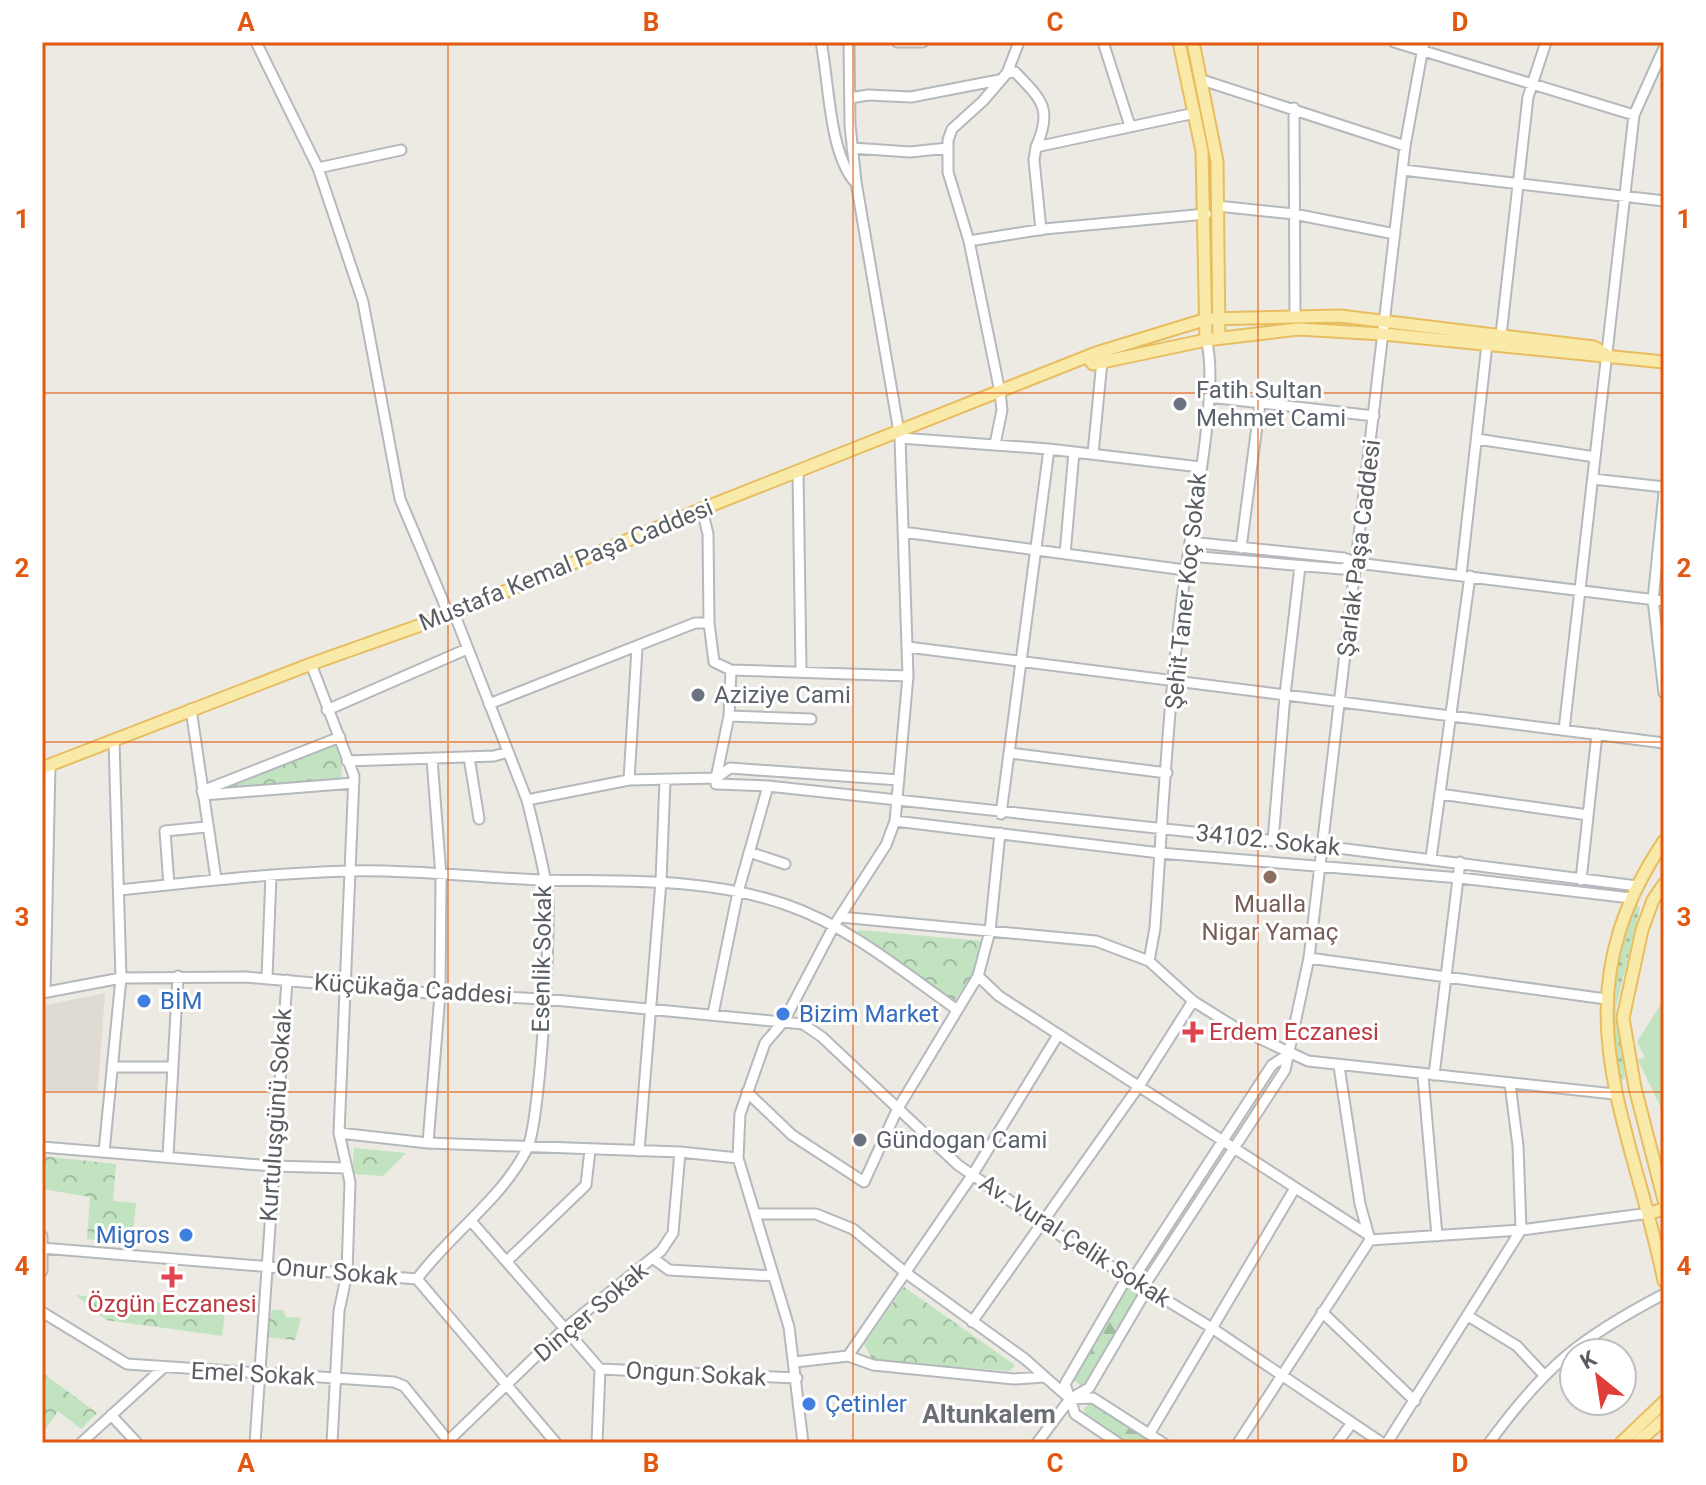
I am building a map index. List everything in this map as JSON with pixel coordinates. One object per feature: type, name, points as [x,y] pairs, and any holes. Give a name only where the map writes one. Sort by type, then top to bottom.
[{"type":"main road","points":[[1179,42],[1202,151],[1213,318],[1219,338]]},
{"type":"main road","points":[[1193,42],[1215,146],[1217,206],[1213,318],[1206,340]]},
{"type":"main road","name":"Mustafa Kemal Paşa Caddesi","points":[[46,767],[191,709],[452,614],[702,509],[898,435],[1088,358],[1213,318],[1295,315],[1487,344],[1664,362]]},
{"type":"main road","name":"Mustafa Kemal Paşa Caddesi","points":[[1088,358],[1093,364],[1206,340],[1298,329],[1384,328],[1501,335],[1594,347],[1605,354]]},
{"type":"main road","points":[[1664,841],[1634,892],[1606,999],[1605,1022],[1614,1094],[1650,1213],[1664,1281]]},
{"type":"main road","points":[[1664,884],[1656,895],[1638,941],[1623,1027],[1664,1200]]},
{"type":"main road","points":[[1634,892],[1656,895]]},
{"type":"main road","points":[[1614,1094],[1635,1088]]},
{"type":"main road","points":[[1650,1213],[1664,1209]]},
{"type":"main road","points":[[1621,1443],[1664,1402]]},
{"type":"main road","points":[[1637,1443],[1664,1419]]},
{"type":"street","name":"Esenlik Sokak","points":[[256,42],[318,168],[363,302],[400,499],[467,649],[527,800],[544,880],[544,999],[533,1126],[528,1148],[471,1221],[438,1250],[417,1279]]},
{"type":"street","points":[[821,42],[841,156],[844,168],[856,182]]},
{"type":"street","points":[[803,1443],[795,1362],[774,1276],[738,1158],[740,1114],[765,1043],[784,1021],[838,921],[877,860],[895,821],[908,676],[898,435],[891,371],[856,182],[849,42]]},
{"type":"street","points":[[897,42],[923,42]]},
{"type":"street","points":[[995,444],[1002,410],[1000,392],[969,241],[948,172],[948,148],[952,129],[983,101],[1007,73],[1019,42]]},
{"type":"street","points":[[1103,42],[1130,126]]},
{"type":"street","points":[[1394,42],[1422,46],[1634,115]]},
{"type":"street","points":[[1501,335],[1516,183],[1532,82],[1546,42]]},
{"type":"street","name":"Şarlak Paşa Caddesi","points":[[1037,1443],[1070,1399],[1089,1388],[1144,1290],[1285,1070],[1309,958],[1317,867],[1341,700],[1405,146],[1422,46]]},
{"type":"street","points":[[1564,730],[1634,115],[1664,48]]},
{"type":"street","points":[[1007,73],[1015,72],[1044,107],[1047,119],[1034,160],[1041,230]]},
{"type":"street","points":[[850,98],[868,95],[911,97],[999,80]]},
{"type":"street","points":[[1202,80],[1405,146]]},
{"type":"street","points":[[1294,108],[1295,315]]},
{"type":"street","points":[[1036,147],[1195,113]]},
{"type":"street","points":[[852,148],[910,152],[948,148]]},
{"type":"street","points":[[318,168],[401,150]]},
{"type":"street","points":[[1403,170],[1664,201]]},
{"type":"street","points":[[1217,206],[1294,214],[1395,234]]},
{"type":"street","points":[[969,241],[1041,230],[1206,214]]},
{"type":"street","name":"Şehit Taner Koç Sokak","points":[[1210,353],[1219,338]]},
{"type":"street","name":"Şehit Taner Koç Sokak","points":[[1149,961],[1185,570],[1209,397],[1210,353],[1206,340]]},
{"type":"street","points":[[1431,858],[1451,715],[1487,344]]},
{"type":"street","points":[[1093,454],[1102,361]]},
{"type":"street","points":[[1209,397],[1374,416]]},
{"type":"street","points":[[1241,548],[1260,403]]},
{"type":"street","points":[[898,435],[1200,467]]},
{"type":"street","points":[[1477,439],[1595,457]]},
{"type":"street","points":[[1001,814],[1049,449]]},
{"type":"street","points":[[1065,554],[1074,452]]},
{"type":"street","points":[[798,472],[801,670]]},
{"type":"street","points":[[1593,479],[1664,490],[1659,600],[1664,693]]},
{"type":"street","points":[[702,509],[708,534],[709,623],[714,662],[731,670],[908,676]]},
{"type":"street","points":[[903,532],[1185,570]]},
{"type":"street","points":[[1190,542],[1344,558],[1357,563],[1659,600]]},
{"type":"street","points":[[1188,556],[1342,569],[1357,563]]},
{"type":"street","points":[[1273,841],[1300,566]]},
{"type":"street","points":[[489,704],[637,648],[681,627],[709,623]]},
{"type":"street","points":[[908,647],[1664,743]]},
{"type":"street","points":[[629,780],[637,648]]},
{"type":"street","points":[[327,710],[467,649]]},
{"type":"street","points":[[311,664],[340,737],[354,783],[353,871],[344,986],[339,1133],[350,1182],[347,1273],[339,1311],[332,1443]]},
{"type":"street","points":[[716,778],[729,716],[731,670]]},
{"type":"street","points":[[191,709],[216,879]]},
{"type":"street","points":[[729,716],[811,719]]},
{"type":"street","points":[[1581,880],[1597,734]]},
{"type":"street","points":[[203,793],[340,737]]},
{"type":"street","points":[[104,1152],[121,978],[114,741]]},
{"type":"street","points":[[347,761],[469,757],[508,752]]},
{"type":"street","points":[[1010,753],[1167,773]]},
{"type":"street","points":[[469,757],[479,819]]},
{"type":"street","points":[[428,1143],[440,994],[441,876],[432,759]]},
{"type":"street","points":[[44,992],[46,767]]},
{"type":"street","points":[[527,800],[629,780],[716,778],[730,768],[899,780]]},
{"type":"street","name":"34102. Sokak","points":[[716,778],[716,784],[768,786],[1001,814],[1431,858],[1581,880],[1634,892]]},
{"type":"street","points":[[639,1151],[661,881],[665,780]]},
{"type":"street","points":[[203,793],[354,783]]},
{"type":"street","points":[[713,1014],[738,892],[768,786]]},
{"type":"street","points":[[1440,794],[1588,815]]},
{"type":"street","name":"34102. Sokak","points":[[895,821],[1160,853],[1634,892]]},
{"type":"street","points":[[169,885],[165,831],[206,827]]},
{"type":"street","points":[[747,1092],[792,1135],[864,1182],[897,1110],[978,976],[990,931],[1000,833]]},
{"type":"street","points":[[749,852],[785,864]]},
{"type":"street","points":[[1437,1236],[1429,1076],[1446,978],[1460,862]]},
{"type":"street","points":[[120,890],[216,879],[353,871],[544,880],[661,881],[738,892],[838,921],[1096,941],[1149,961],[1193,1001],[1248,1035],[1289,1054],[1339,1066],[1614,1094]]},
{"type":"street","points":[[267,978],[271,875]]},
{"type":"street","points":[[838,921],[956,1009]]},
{"type":"street","points":[[1309,958],[1606,999]]},
{"type":"street","points":[[168,1156],[178,976]]},
{"type":"street","points":[[978,976],[999,996],[1368,1237],[1521,1230],[1650,1213]]},
{"type":"street","name":"Küçükağa Caddesi","points":[[44,992],[121,978],[267,978],[784,1021]]},
{"type":"street","name":"Kurtuluşgünü Sokak","points":[[255,1443],[257,1372],[287,980]]},
{"type":"street","points":[[972,1322],[1139,1086],[1193,1001]]},
{"type":"street","name":"Av. Vural Çelik Sokak","points":[[784,1021],[803,1024],[822,1037],[958,1165],[1144,1290],[1212,1328],[1279,1376],[1385,1443]]},
{"type":"street","points":[[848,1356],[973,1174],[1058,1035]]},
{"type":"street","name":"Şarlak Paşa Caddesi","points":[[1070,1399],[1067,1378],[1129,1280],[1272,1065],[1289,1054]]},
{"type":"street","points":[[1238,1443],[1368,1237],[1339,1066]]},
{"type":"street","points":[[112,1067],[172,1067]]},
{"type":"street","points":[[1385,1443],[1415,1401],[1521,1230],[1518,1146],[1510,1084]]},
{"type":"street","points":[[339,1133],[428,1143],[680,1152],[738,1158]]},
{"type":"street","points":[[42,1147],[272,1166],[347,1168]]},
{"type":"street","points":[[507,1261],[586,1185],[590,1150]]},
{"type":"street","name":"Dinçer Sokak","points":[[448,1442],[563,1330],[654,1259],[673,1233],[680,1152]]},
{"type":"street","points":[[1150,1433],[1295,1188]]},
{"type":"street","points":[[755,1214],[816,1214],[835,1219],[853,1229],[1044,1377],[1070,1399],[1075,1414],[1118,1443]]},
{"type":"street","name":"Ongun Sokak","points":[[471,1221],[600,1369],[797,1378]]},
{"type":"street","points":[[42,1236],[42,1271]]},
{"type":"street","name":"Onur Sokak","points":[[43,1248],[417,1279],[556,1443]]},
{"type":"street","points":[[654,1259],[669,1270],[774,1276]]},
{"type":"street","points":[[1489,1443],[1543,1374],[1572,1348],[1664,1294]]},
{"type":"street","name":"Emel Sokak","points":[[42,1312],[127,1364],[162,1369],[394,1382],[404,1386],[448,1442]]},
{"type":"street","points":[[1322,1312],[1415,1401]]},
{"type":"street","points":[[1468,1316],[1517,1346],[1543,1374]]},
{"type":"street","points":[[795,1362],[848,1356],[873,1365],[1014,1379],[1044,1377]]},
{"type":"street","points":[[81,1443],[162,1369]]},
{"type":"street","points":[[597,1443],[600,1369]]},
{"type":"street","points":[[1070,1399],[1093,1398],[1163,1443]]},
{"type":"street","points":[[111,1415],[137,1443]]},
{"type":"street","points":[[1337,1443],[1352,1423]]},
{"type":"shaded area","points":[[105,993],[98,1091],[42,1091],[42,1006]]},
{"type":"green space","points":[[1183,42],[1187,42],[1195,75],[1206,140],[1215,305],[1211,306],[1205,144]]},
{"type":"green space","points":[[336,745],[342,763],[341,780],[216,791]]},
{"type":"green space","points":[[1637,905],[1640,908],[1616,1007],[1625,1078],[1620,1081],[1614,1041],[1614,990],[1622,941],[1628,920]]},
{"type":"green space","points":[[859,930],[982,941],[974,973],[954,1001],[856,936]]},
{"type":"green space","points":[[1664,999],[1664,1114],[1638,1060],[1645,1057],[1637,1042]]},
{"type":"green space","points":[[354,1148],[406,1153],[383,1176],[352,1174]]},
{"type":"green space","points":[[42,1156],[116,1164],[113,1201],[136,1203],[132,1243],[87,1239],[90,1197],[43,1189]]},
{"type":"green space","points":[[904,1287],[1015,1365],[1010,1371],[873,1361],[864,1344]]},
{"type":"green space","points":[[1128,1287],[1137,1290],[1139,1295],[1086,1384],[1081,1386],[1073,1379]]},
{"type":"green space","points":[[76,1295],[149,1303],[226,1303],[222,1336],[106,1320]]},
{"type":"green space","points":[[272,1310],[283,1310],[286,1317],[301,1318],[295,1340],[265,1337]]},
{"type":"green space","points":[[43,1373],[97,1413],[81,1429],[58,1411],[42,1434]]},
{"type":"green space","points":[[1093,1401],[1156,1443],[1125,1443],[1085,1417],[1084,1408]]},
{"type":"place","name":"Fatih Sultan Mehmet Cami","points":[[1180,404]]},
{"type":"place","name":"Aziziye Cami","points":[[698,695]]},
{"type":"place","name":"Mualla Nigar Yamaç","points":[[1270,877]]},
{"type":"place","name":"BİM","points":[[144,1001]]},
{"type":"place","name":"Bizim Market","points":[[783,1014]]},
{"type":"place","name":"Erdem Eczanesi","points":[[1193,1032]]},
{"type":"place","name":"Gündogan Cami","points":[[860,1140]]},
{"type":"place","name":"Migros","points":[[186,1235]]},
{"type":"place","name":"Özgün Eczanesi","points":[[172,1277]]},
{"type":"place","name":"Çetinler","points":[[809,1404]]},
{"type":"district","name":"Altunkalem","points":[[989,1414]]}]
